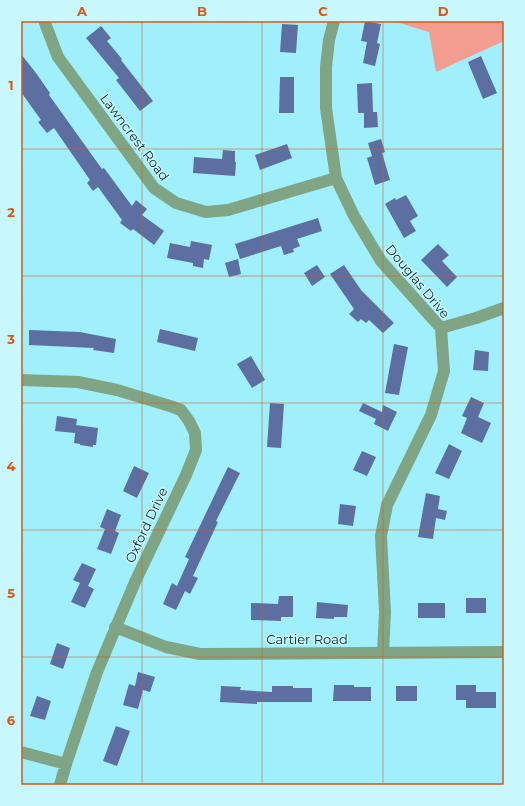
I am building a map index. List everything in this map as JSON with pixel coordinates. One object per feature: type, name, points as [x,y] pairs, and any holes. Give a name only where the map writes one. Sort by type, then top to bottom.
[{"type":"street","name":"Lawncrest Road","points":[[45,21],[58,57],[154,188],[176,203],[206,212],[228,210],[336,178]]},
{"type":"street","name":"Douglas Drive","points":[[334,21],[329,40],[326,67],[326,108],[336,178],[354,216],[382,261],[441,328],[444,371],[431,415],[387,505],[381,536],[385,612],[383,652]]},
{"type":"street","points":[[441,328],[504,308]]},
{"type":"street","name":"Oxford Drive","points":[[21,380],[78,382],[117,390],[170,406],[180,410],[189,421],[195,433],[196,450],[186,475],[135,582],[96,672],[60,785]]},
{"type":"street","name":"Cartier Road","points":[[115,627],[166,647],[200,654],[504,652]]},
{"type":"street","points":[[21,752],[66,764]]},
{"type":"shaded area","points":[[393,21],[504,21],[504,41],[436,72],[429,32]]},
{"type":"building","points":[[365,21],[381,24],[377,43],[380,44],[375,66],[363,63],[367,42],[361,41]]},
{"type":"building","points":[[282,24],[298,25],[296,53],[280,52]]},
{"type":"building","points":[[101,26],[111,38],[107,41],[153,101],[140,111],[116,80],[119,78],[86,38]]},
{"type":"building","points":[[21,54],[36,73],[50,93],[49,95],[102,169],[104,168],[132,206],[136,200],[147,209],[142,215],[164,231],[154,245],[133,229],[131,231],[120,223],[122,220],[98,187],[93,191],[87,183],[90,180],[54,128],[47,133],[38,122],[41,120],[21,92]]},
{"type":"building","points":[[481,56],[497,93],[483,99],[468,62]]},
{"type":"building","points":[[280,77],[294,77],[294,113],[279,113]]},
{"type":"building","points":[[372,83],[373,112],[377,112],[378,127],[364,128],[364,113],[358,113],[357,84]]},
{"type":"building","points":[[381,139],[385,152],[382,153],[390,180],[375,185],[367,158],[372,156],[368,143]]},
{"type":"building","points":[[287,144],[292,158],[260,170],[255,155]]},
{"type":"building","points":[[223,150],[235,151],[235,176],[193,173],[194,157],[222,159]]},
{"type":"building","points":[[406,195],[418,216],[410,221],[416,231],[404,238],[385,204],[395,198],[396,200]]},
{"type":"building","points":[[318,218],[322,231],[297,239],[300,246],[293,249],[294,252],[284,255],[281,246],[240,259],[235,244]]},
{"type":"building","points":[[191,241],[212,245],[209,260],[204,259],[203,268],[193,266],[193,263],[167,258],[170,243],[190,247]]},
{"type":"building","points":[[438,244],[449,255],[442,261],[457,277],[447,287],[421,260]]},
{"type":"building","points":[[238,259],[241,274],[229,277],[225,263]]},
{"type":"building","points":[[317,265],[325,277],[312,286],[304,273]]},
{"type":"building","points":[[344,265],[361,290],[394,323],[383,333],[369,320],[366,323],[361,319],[358,322],[349,314],[354,309],[330,274]]},
{"type":"building","points":[[160,329],[198,338],[195,351],[157,342]]},
{"type":"building","points":[[29,330],[80,332],[116,339],[114,353],[93,350],[94,348],[29,345]]},
{"type":"building","points":[[394,344],[408,347],[399,395],[385,393]]},
{"type":"building","points":[[475,350],[489,352],[488,371],[473,370]]},
{"type":"building","points":[[251,356],[265,380],[252,388],[237,364]]},
{"type":"building","points":[[471,397],[484,403],[478,417],[491,423],[482,443],[461,433],[467,418],[462,416]]},
{"type":"building","points":[[270,403],[284,404],[281,448],[267,447]]},
{"type":"building","points":[[363,403],[382,412],[383,405],[397,412],[388,431],[374,424],[376,419],[359,411]]},
{"type":"building","points":[[57,416],[77,419],[75,433],[55,431]]},
{"type":"building","points":[[76,425],[98,428],[96,445],[93,445],[93,447],[74,443]]},
{"type":"building","points":[[449,444],[462,451],[449,479],[435,473]]},
{"type":"building","points":[[362,451],[376,457],[367,476],[353,470]]},
{"type":"building","points":[[134,466],[149,473],[137,498],[123,491]]},
{"type":"building","points":[[228,467],[240,473],[216,521],[218,522],[193,576],[198,578],[190,594],[185,591],[176,610],[163,604],[172,583],[177,586],[189,559],[185,557]]},
{"type":"building","points":[[426,493],[440,496],[438,509],[447,511],[445,520],[436,518],[433,539],[418,537]]},
{"type":"building","points":[[340,504],[356,506],[353,526],[338,524]]},
{"type":"building","points":[[107,509],[121,515],[115,531],[119,533],[111,554],[97,549],[105,529],[100,527]]},
{"type":"building","points":[[82,563],[96,569],[88,586],[94,589],[85,608],[71,602],[80,583],[73,580]]},
{"type":"building","points":[[279,596],[293,596],[293,617],[281,617],[281,621],[251,620],[251,603],[278,604]]},
{"type":"building","points":[[466,598],[486,598],[486,613],[466,613]]},
{"type":"building","points":[[317,602],[348,605],[347,617],[334,617],[334,619],[316,618]]},
{"type":"building","points":[[418,603],[445,603],[445,618],[418,618]]},
{"type":"building","points":[[57,643],[70,648],[63,669],[50,664]]},
{"type":"building","points":[[138,672],[155,677],[150,692],[143,690],[138,709],[123,705],[129,684],[135,686]]},
{"type":"building","points":[[334,685],[371,687],[371,701],[333,701]]},
{"type":"building","points":[[456,685],[476,685],[476,692],[496,692],[496,708],[466,708],[466,700],[456,700]]},
{"type":"building","points":[[221,686],[241,687],[240,690],[272,692],[272,686],[312,688],[312,702],[257,702],[257,704],[220,702]]},
{"type":"building","points":[[396,686],[417,686],[417,701],[396,701]]},
{"type":"building","points":[[37,696],[51,701],[45,720],[30,716]]},
{"type":"building","points":[[116,726],[130,731],[117,766],[103,761]]}]
